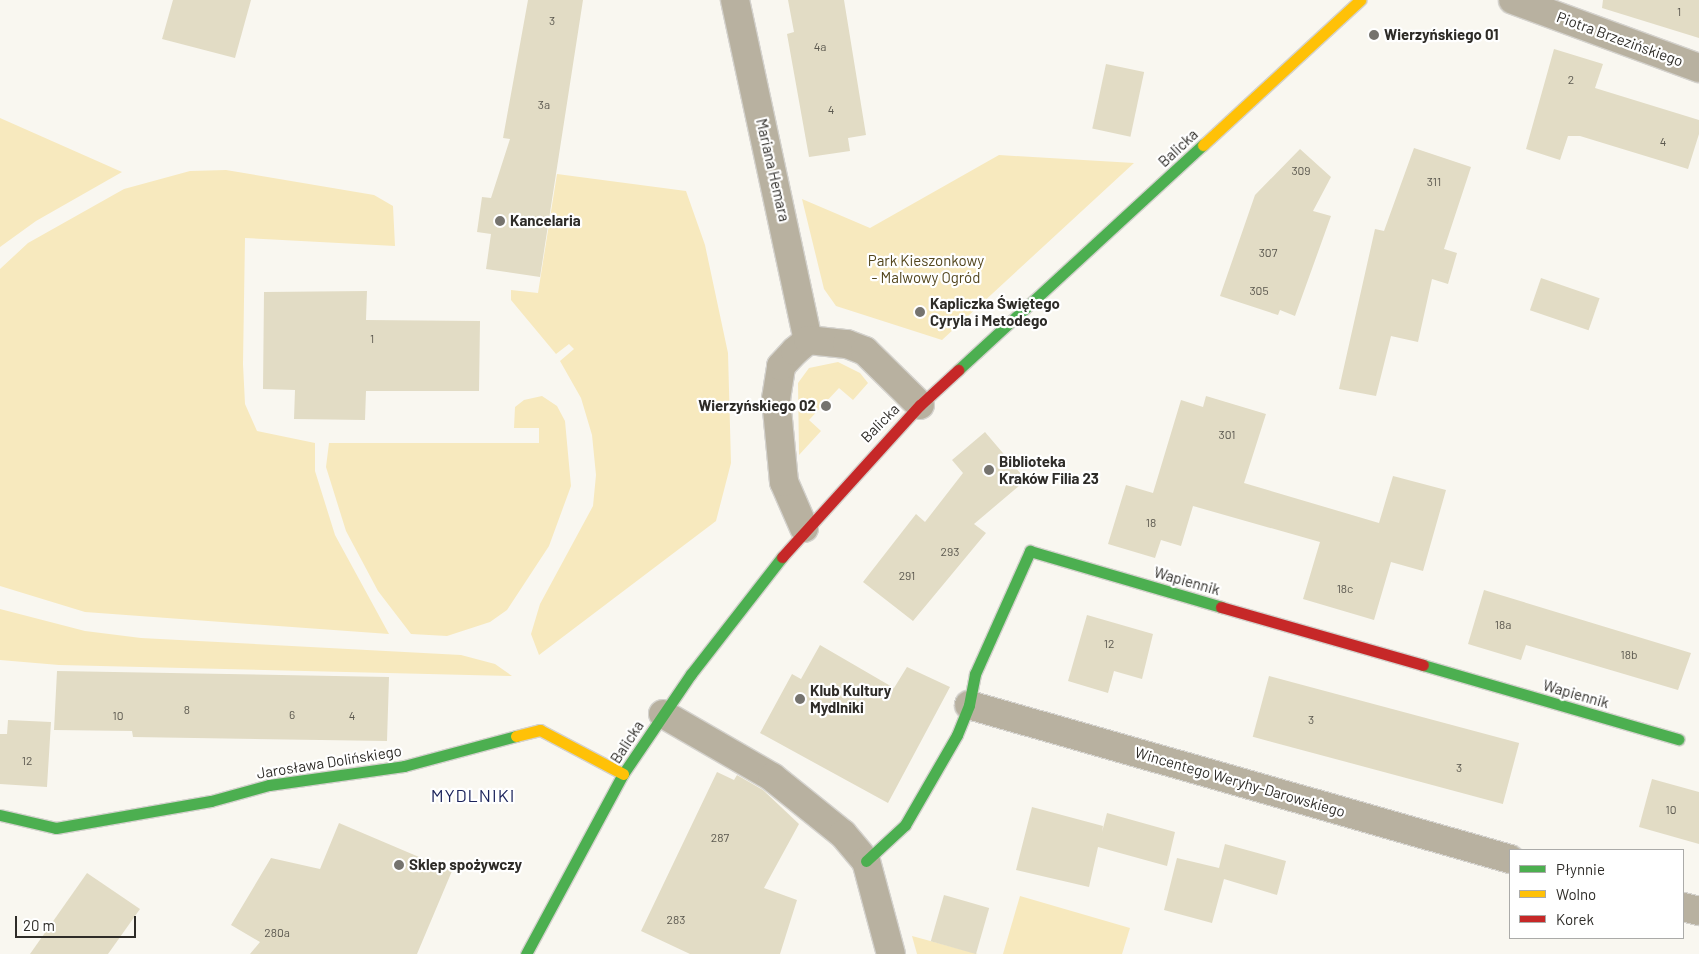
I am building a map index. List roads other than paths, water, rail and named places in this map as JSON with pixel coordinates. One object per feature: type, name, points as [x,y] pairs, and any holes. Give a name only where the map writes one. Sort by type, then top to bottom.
[{"type":"street","name":"Mariana Hemara","points":[[735,0],[808,340]]},
{"type":"street","name":"Balicka","points":[[526,954],[623,774],[663,714],[804,528],[920,405],[1360,0]]},
{"type":"street","name":"Piotra Brzezińskiego","points":[[1513,0],[1699,68]]},
{"type":"street","points":[[804,528],[784,482],[776,399],[781,366],[808,340],[847,344],[865,351],[920,405]]},
{"type":"street","name":"Wapiennik","points":[[866,861],[905,825],[957,735],[969,705],[975,674],[1030,551],[1678,739]]},
{"type":"street","name":"Wincentego Weryhy-Darowskiego","points":[[969,705],[1509,858]]},
{"type":"street","points":[[663,714],[772,777],[836,827],[866,861],[891,954]]},
{"type":"street","name":"Jarosława Dolińskiego","points":[[0,815],[56,828],[211,802],[269,785],[404,766],[540,730],[623,774]]},
{"type":"street","points":[[1684,907],[1699,911]]},
{"type":"place","name":"Wierzyńskiego 01","points":[[1374,35]]},
{"type":"place","name":"Kancelaria","points":[[500,221]]},
{"type":"place","name":"Kapliczka Świętego Cyryla i Metodego","points":[[920,312]]},
{"type":"place","name":"Wierzyńskiego 02","points":[[826,406]]},
{"type":"place","name":"Biblioteka Kraków Filia 23","points":[[989,470]]},
{"type":"place","name":"Klub Kultury Mydlniki","points":[[800,699]]},
{"type":"place","name":"Sklep spożywczy","points":[[399,865]]},
{"type":"district","name":"MYDLNIKI","points":[[473,795]]},
{"type":"park label","name":"Park Kieszonkowy - Malwowy Ogród","points":[[926,268]]}]
